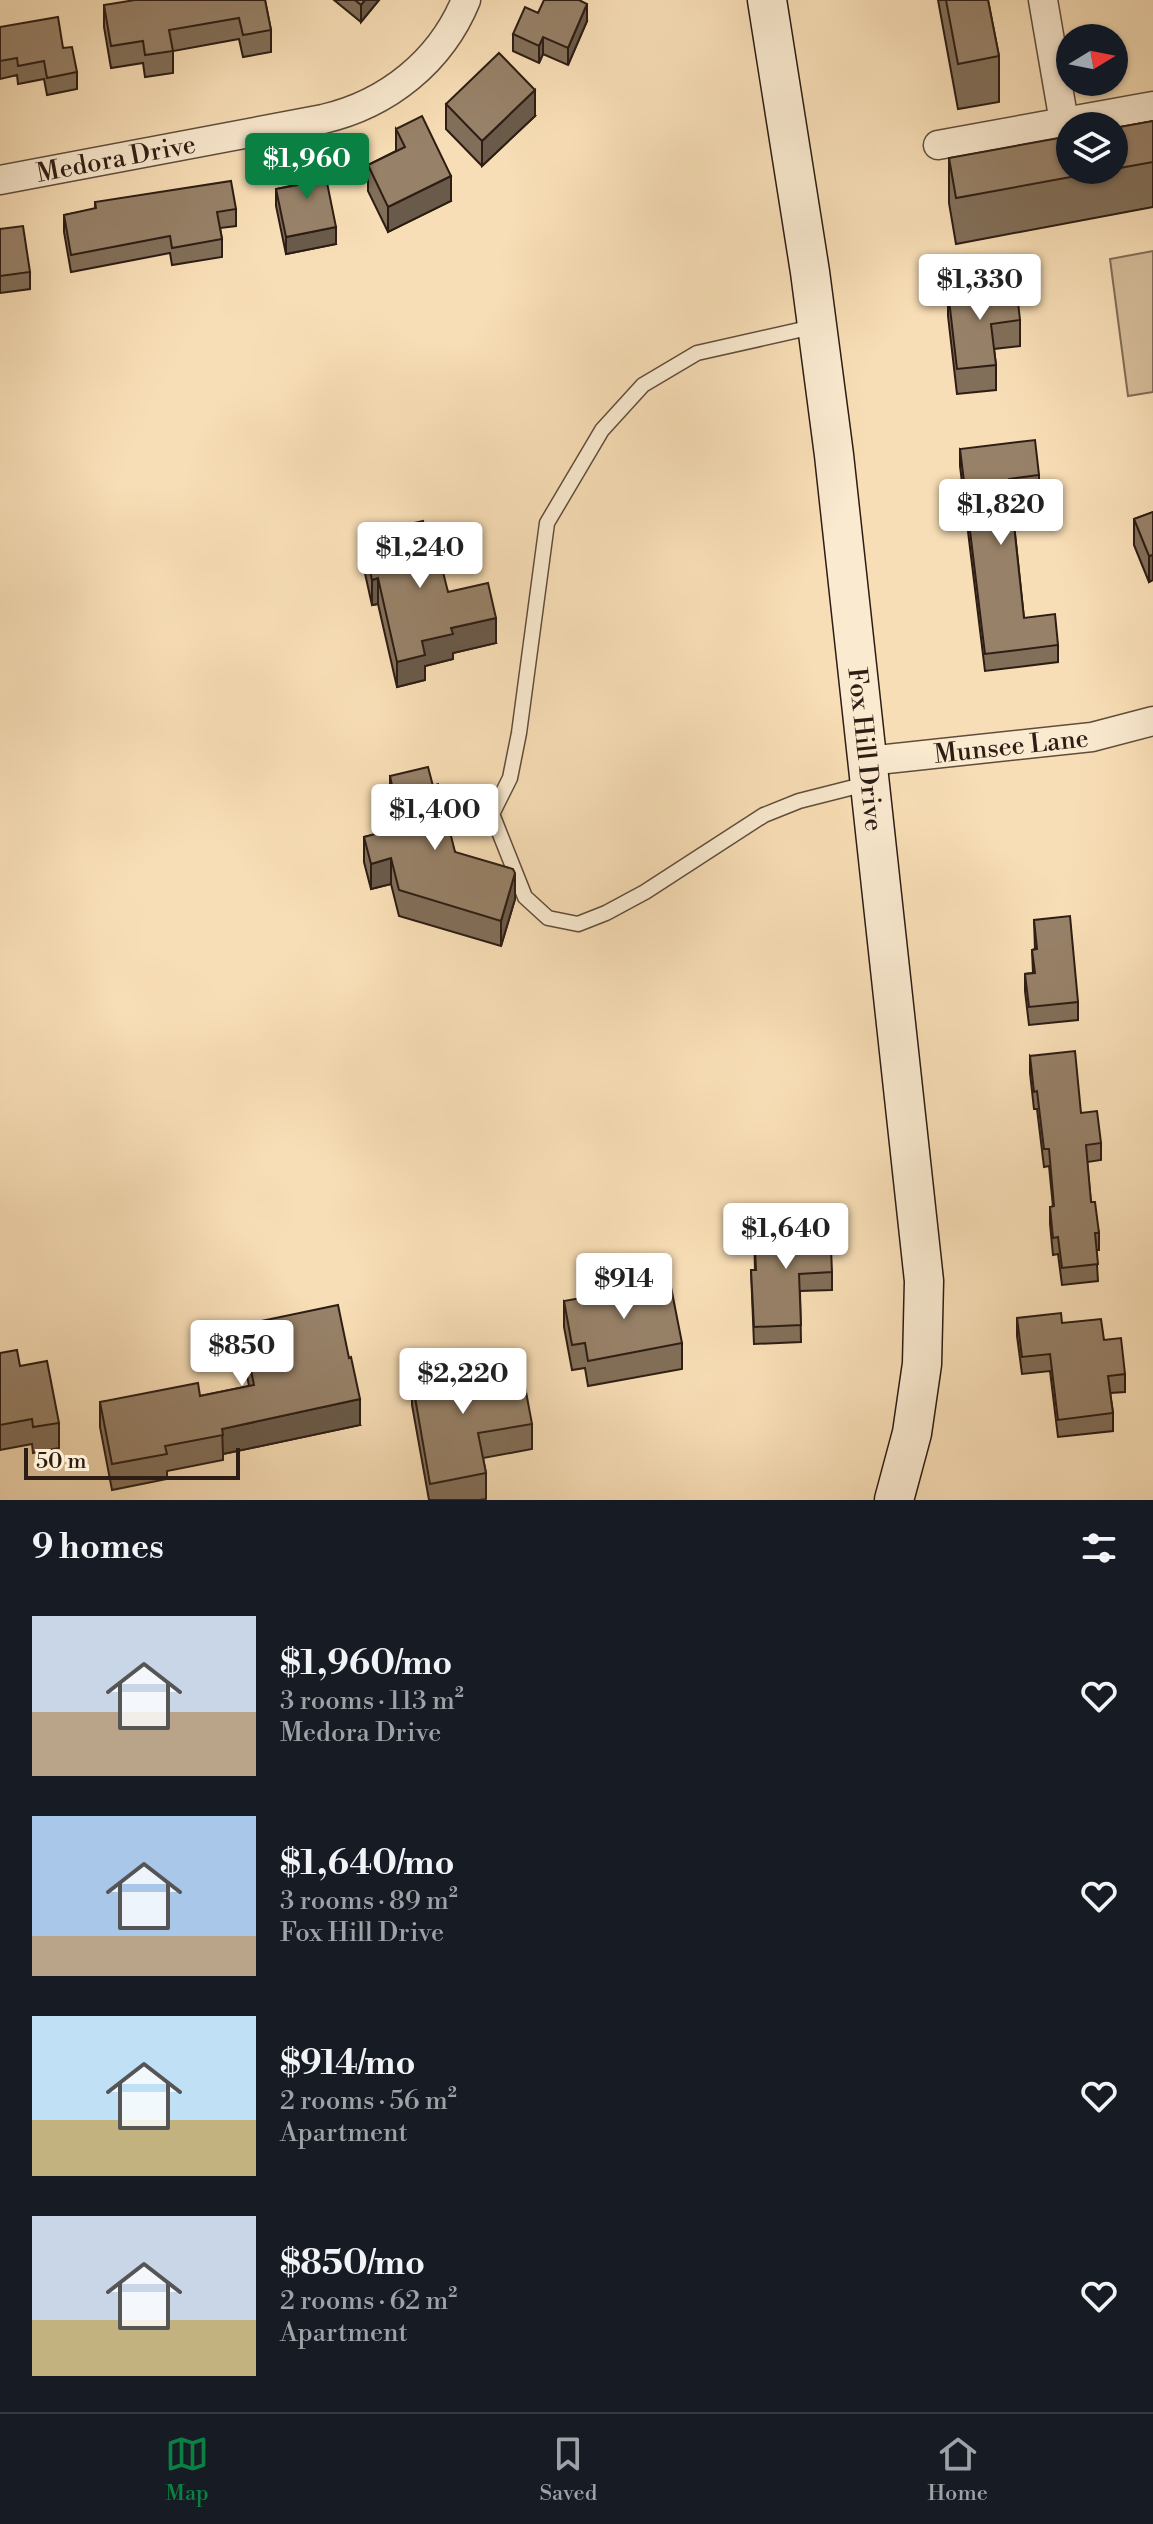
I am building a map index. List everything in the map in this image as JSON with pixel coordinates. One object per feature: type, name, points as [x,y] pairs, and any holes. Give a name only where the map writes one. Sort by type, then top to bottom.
[{"type":"street","name":"Medora Drive","points":[[0,180],[323,119],[357,109],[399,86],[426,63],[455,24],[466,0]]},
{"type":"street","name":"Fox Hill Drive","points":[[767,0],[834,455],[924,1281],[922,1364],[912,1433],[894,1500]]},
{"type":"street","points":[[1043,0],[1062,112]]},
{"type":"street","points":[[1120,112],[1153,106]]},
{"type":"street","points":[[938,145],[1056,123]]},
{"type":"street","name":"Munsee Lane","points":[[869,772],[1092,737],[1153,721]]},
{"type":"lane","points":[[817,326],[697,353],[643,385],[602,430],[547,523],[519,733],[510,778],[492,814],[525,897],[548,918],[578,924],[645,892],[764,815],[869,772]]},
{"type":"shaded area","points":[[1153,251],[1153,392],[1128,396],[1110,259]]},
{"type":"building","points":[[135,0],[265,0],[271,30],[243,35],[239,18],[169,30],[173,51],[145,55],[143,41],[111,46],[104,5]]},
{"type":"building","points":[[544,0],[579,0],[587,4],[568,48],[543,37],[539,46],[513,34],[525,7],[538,13]]},
{"type":"building","points":[[946,0],[988,0],[999,56],[958,64]]},
{"type":"building","points":[[58,17],[63,48],[72,47],[77,72],[47,78],[44,61],[18,66],[17,58],[0,61],[0,27]]},
{"type":"building","points":[[499,53],[535,90],[482,141],[446,104]]},
{"type":"building","points":[[422,116],[451,176],[388,207],[368,165],[405,147],[396,129]]},
{"type":"building","points":[[1153,121],[1153,162],[1128,166],[1128,125]]},
{"type":"building","points":[[1056,139],[1056,180],[956,198],[949,158]]},
{"type":"building","points":[[322,158],[336,227],[286,237],[276,189],[298,185],[294,163]]},
{"type":"building","points":[[231,181],[236,209],[217,212],[222,239],[172,248],[170,236],[71,255],[64,215],[96,208],[95,202]]},
{"type":"building","points":[[23,226],[30,272],[0,276],[0,229]]},
{"type":"building","points":[[1016,284],[1020,320],[991,324],[996,365],[957,369],[948,291]]},
{"type":"building","points":[[1035,440],[1039,475],[1009,479],[1024,618],[1055,614],[1058,645],[985,654],[960,449]]},
{"type":"building","points":[[1153,512],[1153,555],[1149,556],[1134,519]]},
{"type":"building","points":[[423,521],[428,546],[436,544],[448,592],[488,583],[496,618],[451,628],[453,634],[422,641],[425,655],[397,662],[378,578],[372,580],[362,535]]},
{"type":"building","points":[[428,767],[433,786],[438,784],[455,852],[513,869],[515,873],[501,921],[399,890],[391,858],[371,864],[364,837],[394,829],[386,798],[394,795],[390,776]]},
{"type":"building","points":[[1070,916],[1078,1002],[1029,1007],[1025,974],[1035,973],[1032,950],[1037,949],[1034,920]]},
{"type":"building","points":[[1075,1051],[1081,1113],[1097,1111],[1101,1143],[1086,1145],[1091,1202],[1095,1202],[1099,1233],[1095,1233],[1098,1264],[1062,1268],[1058,1237],[1053,1238],[1050,1207],[1054,1206],[1049,1149],[1044,1149],[1030,1056]]},
{"type":"building","points":[[830,1225],[832,1272],[799,1274],[801,1325],[754,1327],[751,1270],[756,1270],[754,1229]]},
{"type":"building","points":[[670,1282],[682,1343],[588,1361],[585,1343],[572,1345],[564,1301]]},
{"type":"building","points":[[338,1305],[360,1399],[222,1429],[223,1435],[165,1446],[167,1454],[112,1464],[100,1402],[198,1383],[200,1396],[254,1385],[242,1325]]},
{"type":"building","points":[[1061,1313],[1062,1323],[1101,1319],[1104,1340],[1121,1338],[1125,1374],[1108,1376],[1113,1413],[1058,1420],[1050,1354],[1022,1357],[1017,1318]]},
{"type":"building","points":[[17,1350],[20,1366],[47,1361],[59,1423],[33,1427],[32,1419],[0,1425],[0,1353]]},
{"type":"building","points":[[459,1355],[462,1372],[483,1368],[486,1388],[524,1381],[532,1424],[478,1433],[486,1473],[430,1484],[412,1380],[428,1377],[426,1360]]}]
